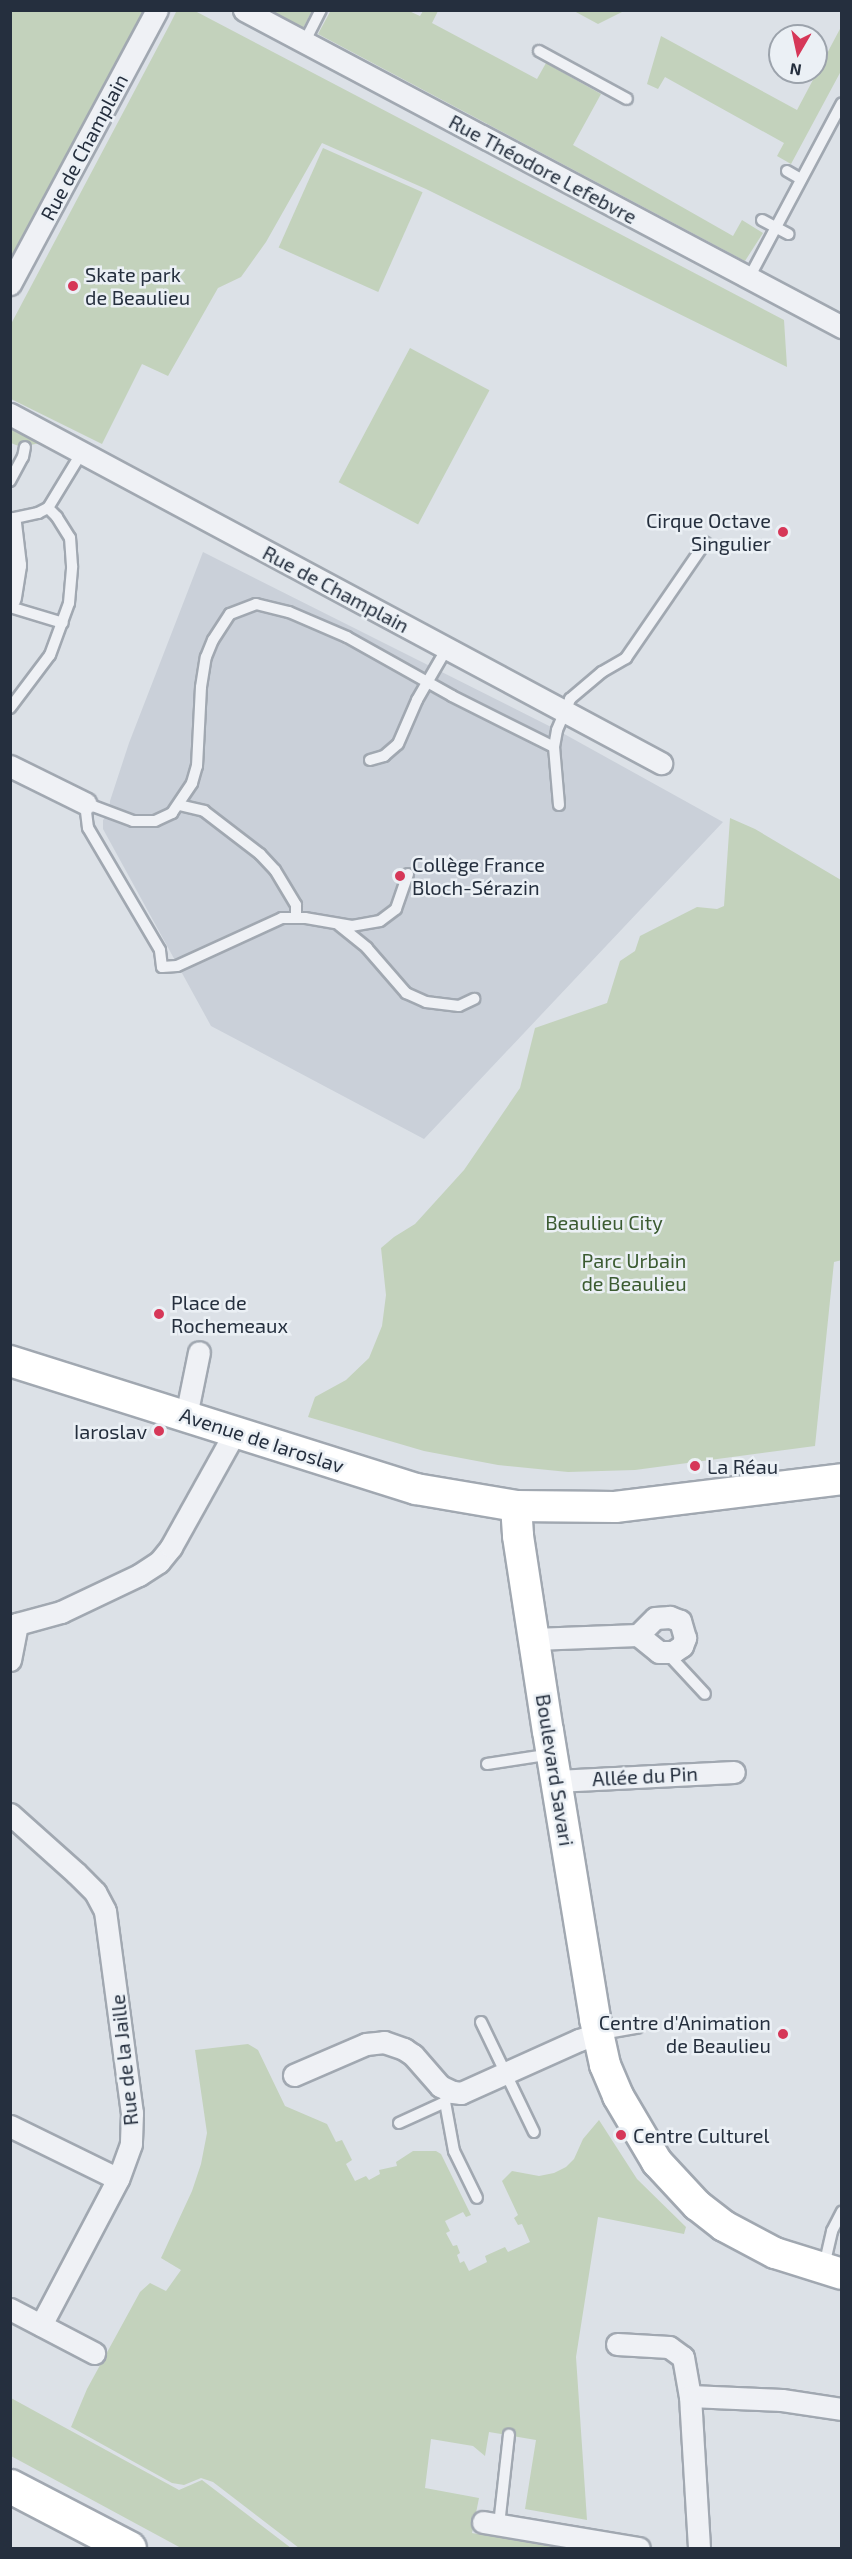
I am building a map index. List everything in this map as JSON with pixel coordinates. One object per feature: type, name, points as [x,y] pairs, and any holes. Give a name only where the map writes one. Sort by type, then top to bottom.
[{"type":"main road","points":[[10,2486],[129,2548]]},
{"type":"street","name":"Rue de Champlain","points":[[10,284],[157,10]]},
{"type":"street","name":"Rue Théodore Lefebvre","points":[[244,10],[842,327]]},
{"type":"street","name":"Rue de Champlain","points":[[10,414],[661,763]]},
{"type":"street","points":[[10,521],[15,558],[10,598]]},
{"type":"street","points":[[10,766],[85,803]]},
{"type":"street","points":[[186,1416],[199,1352]]},
{"type":"street","name":"Avenue de Iaroslav","points":[[10,1361],[416,1489],[516,1506],[615,1507],[842,1479]]},
{"type":"street","points":[[10,1660],[14,1621],[61,1612],[139,1575],[159,1562],[171,1547],[235,1432]]},
{"type":"street","name":"Boulevard Savari","points":[[516,1506],[554,1768],[605,2065],[623,2106],[657,2162],[676,2186],[697,2205],[739,2235],[775,2253],[832,2272]]},
{"type":"street","points":[[534,1639],[638,1635],[659,1652],[673,1652],[682,1646],[684,1628],[680,1621],[670,1617],[655,1618],[638,1635]]},
{"type":"street","name":"Allée du Pin","points":[[554,1768],[734,1772]]},
{"type":"street","name":"Rue de la Jaille","points":[[10,1814],[95,1892],[105,1911],[132,2112],[131,2144],[118,2179],[41,2325]]},
{"type":"street","points":[[294,2075],[366,2044],[384,2042],[404,2049],[446,2096],[453,2092],[469,2091],[579,2040],[598,2034]]},
{"type":"street","points":[[10,2126],[118,2179]]},
{"type":"street","points":[[10,2309],[94,2353]]},
{"type":"street","points":[[617,2344],[662,2346],[680,2352],[685,2364],[690,2396],[699,2548]]},
{"type":"street","points":[[690,2396],[783,2400],[842,2409]]},
{"type":"street","points":[[491,2523],[639,2548]]},
{"type":"lane","points":[[304,43],[321,10]]},
{"type":"lane","points":[[539,51],[627,99]]},
{"type":"lane","points":[[749,278],[842,103]]},
{"type":"lane","points":[[787,171],[801,179]]},
{"type":"lane","points":[[762,219],[788,234]]},
{"type":"lane","points":[[10,481],[26,447]]},
{"type":"lane","points":[[10,521],[48,508],[82,452]]},
{"type":"lane","points":[[10,708],[39,673],[50,655],[63,623],[71,588],[72,549],[65,528],[48,508]]},
{"type":"lane","points":[[559,805],[554,747],[564,711],[570,699],[584,686],[626,658],[705,543]]},
{"type":"lane","points":[[408,874],[399,902],[391,915],[380,921],[339,925],[297,918],[282,918],[177,966],[162,967],[160,950],[88,828],[85,803],[119,817],[145,822],[164,818],[179,805],[192,783],[197,766],[201,687],[206,657],[223,622],[238,610],[256,604],[289,612],[347,637],[554,747]]},
{"type":"lane","points":[[10,607],[63,623]]},
{"type":"lane","points":[[370,760],[384,756],[398,744],[428,681],[447,648]]},
{"type":"lane","points":[[179,805],[204,811],[260,854],[274,870],[296,904],[297,918]]},
{"type":"lane","points":[[339,925],[367,948],[406,993],[426,1002],[459,1006],[474,999]]},
{"type":"lane","points":[[666,1652],[705,1694]]},
{"type":"lane","points":[[487,1764],[554,1768]]},
{"type":"lane","points":[[481,2022],[534,2132]]},
{"type":"lane","points":[[598,2034],[637,2028]]},
{"type":"lane","points":[[399,2123],[446,2096],[454,2151],[477,2198]]},
{"type":"lane","points":[[832,2272],[832,2231],[842,2211]]},
{"type":"lane","points":[[491,2523],[509,2435]]},
{"type":"shaded area","name":"Collège France Bloch-Sérazin","points":[[203,552],[557,730],[723,822],[424,1139],[211,1026],[103,829],[103,820],[109,813],[110,801],[129,743]]},
{"type":"green space","points":[[331,10],[409,11],[420,16],[423,11],[438,11],[432,23],[537,79],[546,63],[601,94],[573,145],[733,236],[742,220],[763,233],[745,261],[318,34]]},
{"type":"green space","points":[[10,11],[143,11],[11,261]]},
{"type":"green space","points":[[195,11],[784,320],[787,367],[426,189],[322,143],[266,242],[241,277],[218,288],[168,376],[142,364],[102,444],[11,399],[11,324],[176,12]]},
{"type":"green space","points":[[263,11],[312,11],[302,30]]},
{"type":"green space","points":[[574,11],[622,12],[598,24]]},
{"type":"green space","points":[[841,27],[841,71],[791,164],[777,156],[784,143],[665,77],[658,89],[647,84],[661,36],[797,110],[811,84],[828,84],[828,52]]},
{"type":"green space","points":[[323,148],[423,192],[378,292],[279,248]]},
{"type":"green space","points":[[410,348],[489,390],[418,524],[339,482]]},
{"type":"green space","points":[[10,427],[40,443],[21,447],[11,443]]},
{"type":"green space","name":"Parc Urbain de Beaulieu","points":[[730,818],[755,829],[841,880],[842,1260],[834,1262],[815,1446],[635,1470],[568,1472],[498,1465],[424,1451],[308,1417],[315,1397],[346,1380],[369,1358],[382,1326],[386,1295],[381,1248],[415,1224],[464,1170],[520,1088],[535,1028],[607,1003],[620,961],[635,951],[640,936],[697,907],[717,909],[724,906]]},
{"type":"green space","points":[[248,2044],[258,2050],[285,2106],[327,2124],[336,2142],[342,2140],[352,2160],[346,2164],[355,2181],[366,2176],[369,2180],[380,2174],[379,2170],[397,2166],[396,2162],[413,2151],[436,2151],[441,2154],[471,2215],[466,2217],[463,2212],[445,2221],[450,2231],[446,2233],[453,2246],[457,2245],[460,2253],[457,2255],[460,2263],[464,2261],[469,2271],[487,2262],[485,2256],[505,2247],[508,2252],[530,2242],[522,2224],[518,2225],[514,2218],[518,2215],[502,2181],[512,2171],[539,2176],[554,2173],[566,2167],[574,2159],[583,2139],[599,2120],[637,2179],[686,2227],[684,2234],[598,2217],[576,2357],[587,2520],[525,2509],[536,2440],[489,2432],[485,2456],[473,2446],[431,2439],[425,2488],[479,2498],[472,2533],[559,2548],[299,2548],[213,2482],[201,2478],[184,2485],[172,2483],[71,2427],[87,2389],[140,2292],[150,2283],[166,2291],[181,2270],[161,2258],[192,2191],[201,2164],[207,2133],[195,2050]]},
{"type":"green space","points":[[11,2398],[179,2490],[202,2480],[291,2548],[181,2548],[11,2456]]},
{"type":"place","name":"Skate park de Beaulieu","points":[[73,286]]},
{"type":"place","name":"Cirque Octave Singulier","points":[[783,532]]},
{"type":"place","name":"Collège France Bloch-Sérazin","points":[[400,876]]},
{"type":"place","name":"Place de Rochemeaux","points":[[159,1314]]},
{"type":"place","name":"Iaroslav","points":[[159,1431]]},
{"type":"place","name":"La Réau","points":[[695,1466]]},
{"type":"place","name":"Centre d'Animation de Beaulieu","points":[[783,2034]]},
{"type":"place","name":"Centre Culturel","points":[[621,2135]]},
{"type":"park label","name":"Beaulieu City","points":[[604,1222]]}]
